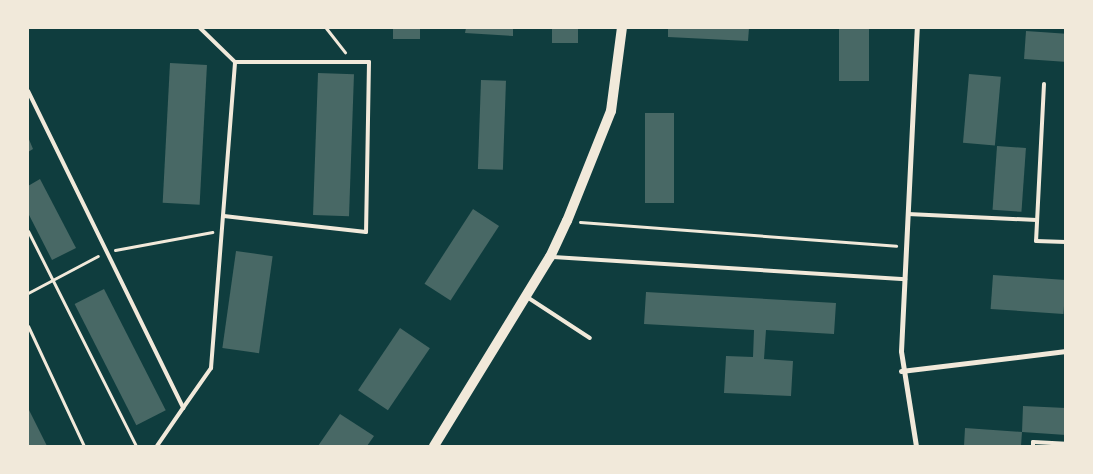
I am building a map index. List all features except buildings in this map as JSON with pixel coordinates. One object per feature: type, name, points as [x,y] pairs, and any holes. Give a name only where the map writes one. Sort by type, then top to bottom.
[{"type":"main road","points":[[434,446],[550,257],[567,221],[611,111],[622,28]]},
{"type":"street","points":[[916,446],[901,371],[917,28]]},
{"type":"street","points":[[901,371],[1066,351]]},
{"type":"lane","points":[[200,28],[235,62],[369,62],[366,232],[224,216]]},
{"type":"lane","points":[[157,446],[211,368],[235,62]]},
{"type":"lane","points":[[1044,84],[1036,241],[1066,242]]},
{"type":"lane","points":[[28,91],[183,408]]},
{"type":"lane","points":[[908,214],[1037,220]]},
{"type":"lane","points":[[550,257],[905,279]]},
{"type":"lane","points":[[525,296],[590,338]]},
{"type":"lane","points":[[1033,446],[1034,442],[1066,444]]},
{"type":"path","points":[[326,28],[354,62]]},
{"type":"path","points":[[567,221],[906,247]]},
{"type":"path","points":[[28,293],[54,281],[106,251],[223,230]]},
{"type":"path","points":[[28,231],[136,446]]},
{"type":"path","points":[[28,326],[84,446]]}]
